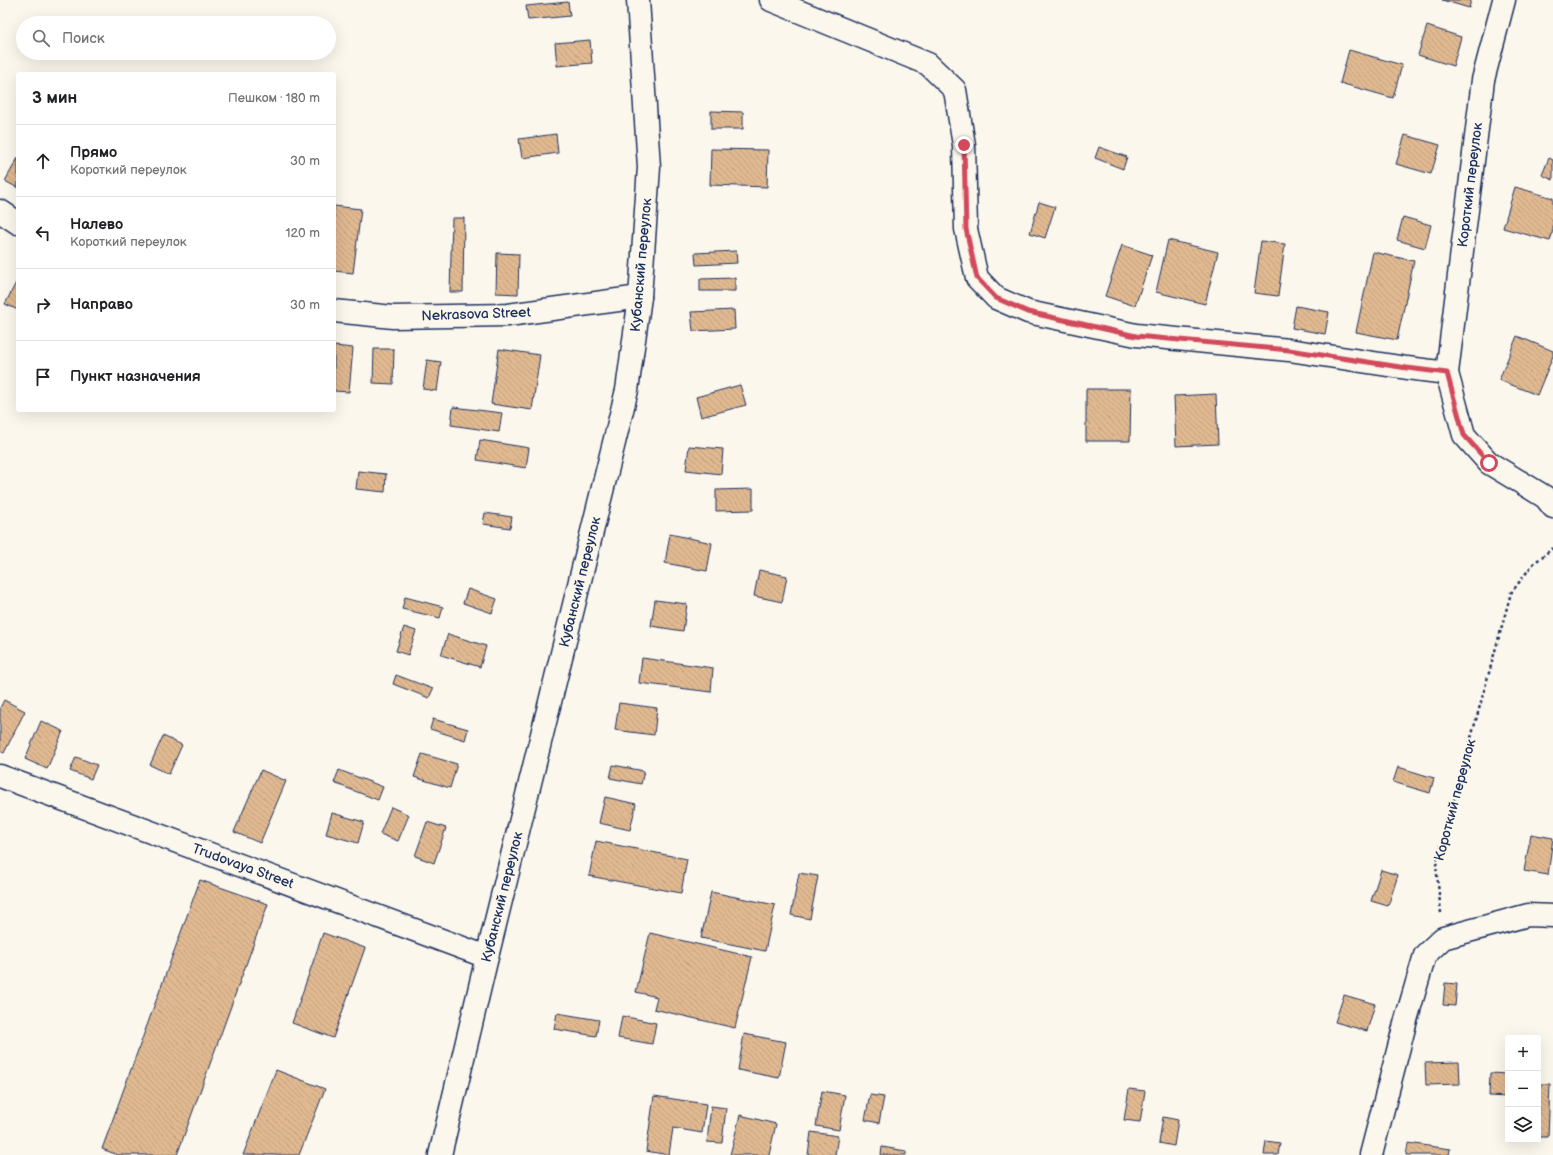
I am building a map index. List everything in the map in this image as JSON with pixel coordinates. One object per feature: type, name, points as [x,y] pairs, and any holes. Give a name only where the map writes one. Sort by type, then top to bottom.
[{"type":"street","name":"Кубанский переулок","points":[[440,1155],[487,957],[627,390],[640,297],[649,167],[638,0]]},
{"type":"street","points":[[771,0],[928,64],[955,90],[964,145],[966,229],[977,278],[996,298],[1028,312],[1136,336],[1289,350],[1447,373]]},
{"type":"street","name":"Короткий переулок","points":[[1504,0],[1483,80],[1447,373],[1464,435],[1489,463],[1545,497],[1553,508]]},
{"type":"street","points":[[0,211],[16,222]]},
{"type":"street","name":"Nekrasova Street","points":[[336,311],[392,317],[508,316],[640,297]]},
{"type":"street","name":"Trudovaya Street","points":[[0,776],[487,957]]},
{"type":"street","points":[[1371,1155],[1406,1020],[1425,954],[1443,938],[1528,915],[1553,916]]},
{"type":"path","name":"Короткий переулок","points":[[1443,938],[1436,865],[1511,593],[1533,564],[1553,548]]},
{"type":"building","points":[[1442,0],[1471,0],[1469,8]]},
{"type":"building","points":[[568,2],[570,16],[528,20],[526,6]]},
{"type":"building","points":[[1427,26],[1461,37],[1453,66],[1418,55]]},
{"type":"building","points":[[590,40],[592,63],[557,66],[555,43]]},
{"type":"building","points":[[1349,50],[1402,65],[1393,98],[1340,83]]},
{"type":"building","points":[[711,111],[743,112],[743,129],[711,129]]},
{"type":"building","points":[[556,134],[558,153],[522,158],[519,139]]},
{"type":"building","points":[[1405,135],[1440,145],[1431,174],[1396,164]]},
{"type":"building","points":[[1099,147],[1127,157],[1123,169],[1095,158]]},
{"type":"building","points":[[711,149],[768,150],[767,187],[710,185]]},
{"type":"building","points":[[1549,158],[1553,160],[1553,180],[1542,175]]},
{"type":"building","points":[[16,162],[16,187],[5,181]]},
{"type":"building","points":[[1515,187],[1553,198],[1553,230],[1550,241],[1503,228]]},
{"type":"building","points":[[1039,202],[1055,207],[1045,238],[1030,233]]},
{"type":"building","points":[[336,206],[361,209],[353,273],[336,271]]},
{"type":"building","points":[[1403,217],[1431,225],[1425,248],[1397,240]]},
{"type":"building","points":[[452,218],[464,218],[463,292],[450,292]]},
{"type":"building","points":[[1168,240],[1218,252],[1205,304],[1156,292]]},
{"type":"building","points":[[1261,241],[1285,244],[1278,296],[1254,293]]},
{"type":"building","points":[[1122,245],[1152,255],[1135,306],[1105,296]]},
{"type":"building","points":[[736,251],[737,263],[696,265],[695,253]]},
{"type":"building","points":[[1373,252],[1414,261],[1397,340],[1356,332]]},
{"type":"building","points":[[497,253],[519,254],[518,294],[496,293]]},
{"type":"building","points":[[735,278],[735,291],[700,291],[700,279]]},
{"type":"building","points":[[16,283],[16,309],[5,304]]},
{"type":"building","points":[[1296,306],[1329,312],[1325,334],[1292,328]]},
{"type":"building","points":[[734,310],[735,329],[693,331],[691,312]]},
{"type":"building","points":[[1517,336],[1553,351],[1553,356],[1537,395],[1499,380]]},
{"type":"building","points":[[336,346],[353,348],[349,392],[336,391]]},
{"type":"building","points":[[374,349],[394,349],[393,384],[373,383]]},
{"type":"building","points":[[499,349],[540,355],[532,410],[491,404]]},
{"type":"building","points":[[427,360],[441,362],[437,391],[423,389]]},
{"type":"building","points":[[740,385],[746,405],[701,417],[696,397]]},
{"type":"building","points":[[1086,389],[1131,389],[1130,441],[1086,441]]},
{"type":"building","points":[[1216,394],[1218,444],[1176,446],[1174,396]]},
{"type":"building","points":[[453,407],[502,413],[499,432],[451,425]]},
{"type":"building","points":[[480,440],[529,448],[526,468],[477,460]]},
{"type":"building","points":[[689,446],[723,449],[721,474],[686,470]]},
{"type":"building","points":[[358,471],[386,474],[385,492],[356,489]]},
{"type":"building","points":[[753,489],[753,510],[716,511],[716,490]]},
{"type":"building","points":[[485,513],[512,517],[510,528],[483,524]]},
{"type":"building","points":[[670,534],[712,543],[707,571],[665,563]]},
{"type":"building","points":[[759,570],[787,576],[782,602],[754,596]]},
{"type":"building","points":[[468,589],[497,599],[492,613],[463,603]]},
{"type":"building","points":[[405,597],[443,607],[440,618],[402,609]]},
{"type":"building","points":[[655,600],[687,604],[683,631],[651,626]]},
{"type":"building","points":[[404,627],[416,631],[408,655],[396,651]]},
{"type":"building","points":[[448,634],[486,646],[480,667],[441,655]]},
{"type":"building","points":[[642,658],[713,668],[711,692],[639,683]]},
{"type":"building","points":[[396,675],[433,689],[429,698],[393,684]]},
{"type":"building","points":[[4,700],[25,711],[4,753],[0,751],[0,708]]},
{"type":"building","points":[[619,703],[657,708],[654,735],[615,730]]},
{"type":"building","points":[[433,719],[468,729],[465,740],[430,729]]},
{"type":"building","points":[[41,721],[63,731],[47,769],[25,759]]},
{"type":"building","points":[[163,736],[182,745],[169,774],[150,765]]},
{"type":"building","points":[[422,754],[457,764],[450,788],[414,777]]},
{"type":"building","points":[[76,757],[97,765],[91,779],[70,771]]},
{"type":"building","points":[[613,765],[644,771],[641,784],[610,778]]},
{"type":"building","points":[[1398,767],[1434,778],[1430,793],[1393,782]]},
{"type":"building","points":[[261,770],[286,781],[260,843],[234,832]]},
{"type":"building","points":[[339,770],[383,787],[378,800],[334,783]]},
{"type":"building","points":[[605,797],[636,804],[630,830],[599,823]]},
{"type":"building","points":[[391,807],[409,815],[398,841],[380,834]]},
{"type":"building","points":[[332,813],[364,822],[358,843],[326,834]]},
{"type":"building","points":[[427,822],[446,828],[434,863],[415,856]]},
{"type":"building","points":[[1531,834],[1553,838],[1548,875],[1524,871]]},
{"type":"building","points":[[596,841],[687,859],[681,893],[589,876]]},
{"type":"building","points":[[1381,870],[1398,875],[1388,906],[1371,901]]},
{"type":"building","points":[[799,873],[818,876],[810,919],[791,915]]},
{"type":"building","points":[[200,880],[268,904],[177,1155],[118,1155],[102,1149]]},
{"type":"building","points":[[711,892],[775,905],[765,951],[701,938]]},
{"type":"building","points":[[323,933],[365,948],[333,1038],[292,1023]]},
{"type":"building","points":[[650,933],[752,957],[735,1028],[654,1009],[657,997],[636,992]]},
{"type":"building","points":[[1445,983],[1457,984],[1455,1006],[1443,1005]]},
{"type":"building","points":[[1344,995],[1375,1004],[1367,1031],[1335,1022]]},
{"type":"building","points":[[557,1013],[599,1020],[596,1036],[554,1029]]},
{"type":"building","points":[[622,1016],[656,1023],[652,1044],[618,1038]]},
{"type":"building","points":[[744,1034],[786,1042],[779,1078],[738,1070]]},
{"type":"building","points":[[1459,1062],[1460,1084],[1426,1085],[1425,1063]]},
{"type":"building","points":[[276,1070],[325,1089],[299,1155],[243,1155]]},
{"type":"building","points":[[1490,1073],[1505,1074],[1505,1097],[1489,1096]]},
{"type":"building","points":[[1541,1084],[1550,1084],[1548,1137],[1541,1137]]},
{"type":"building","points":[[1129,1089],[1145,1091],[1140,1122],[1124,1120]]},
{"type":"building","points":[[822,1091],[845,1095],[839,1130],[816,1126]]},
{"type":"building","points":[[870,1095],[884,1097],[879,1123],[865,1120]]},
{"type":"building","points":[[654,1096],[706,1104],[702,1133],[673,1128],[669,1155],[646,1151]]},
{"type":"building","points":[[711,1106],[726,1108],[722,1143],[707,1142]]},
{"type":"building","points":[[740,1115],[776,1124],[769,1155],[730,1155]]},
{"type":"building","points":[[1163,1117],[1178,1120],[1174,1146],[1159,1143]]},
{"type":"building","points":[[811,1132],[838,1136],[835,1155],[808,1155]]},
{"type":"building","points":[[1266,1141],[1280,1143],[1278,1155],[1264,1155]]},
{"type":"building","points":[[1408,1143],[1450,1149],[1449,1155],[1406,1155]]},
{"type":"building","points":[[882,1147],[906,1151],[906,1155],[881,1155]]},
{"type":"route","points":[[964,145],[966,229],[977,278],[996,298],[1028,312],[1136,336],[1289,350],[1447,373],[1464,435],[1489,463]]}]
